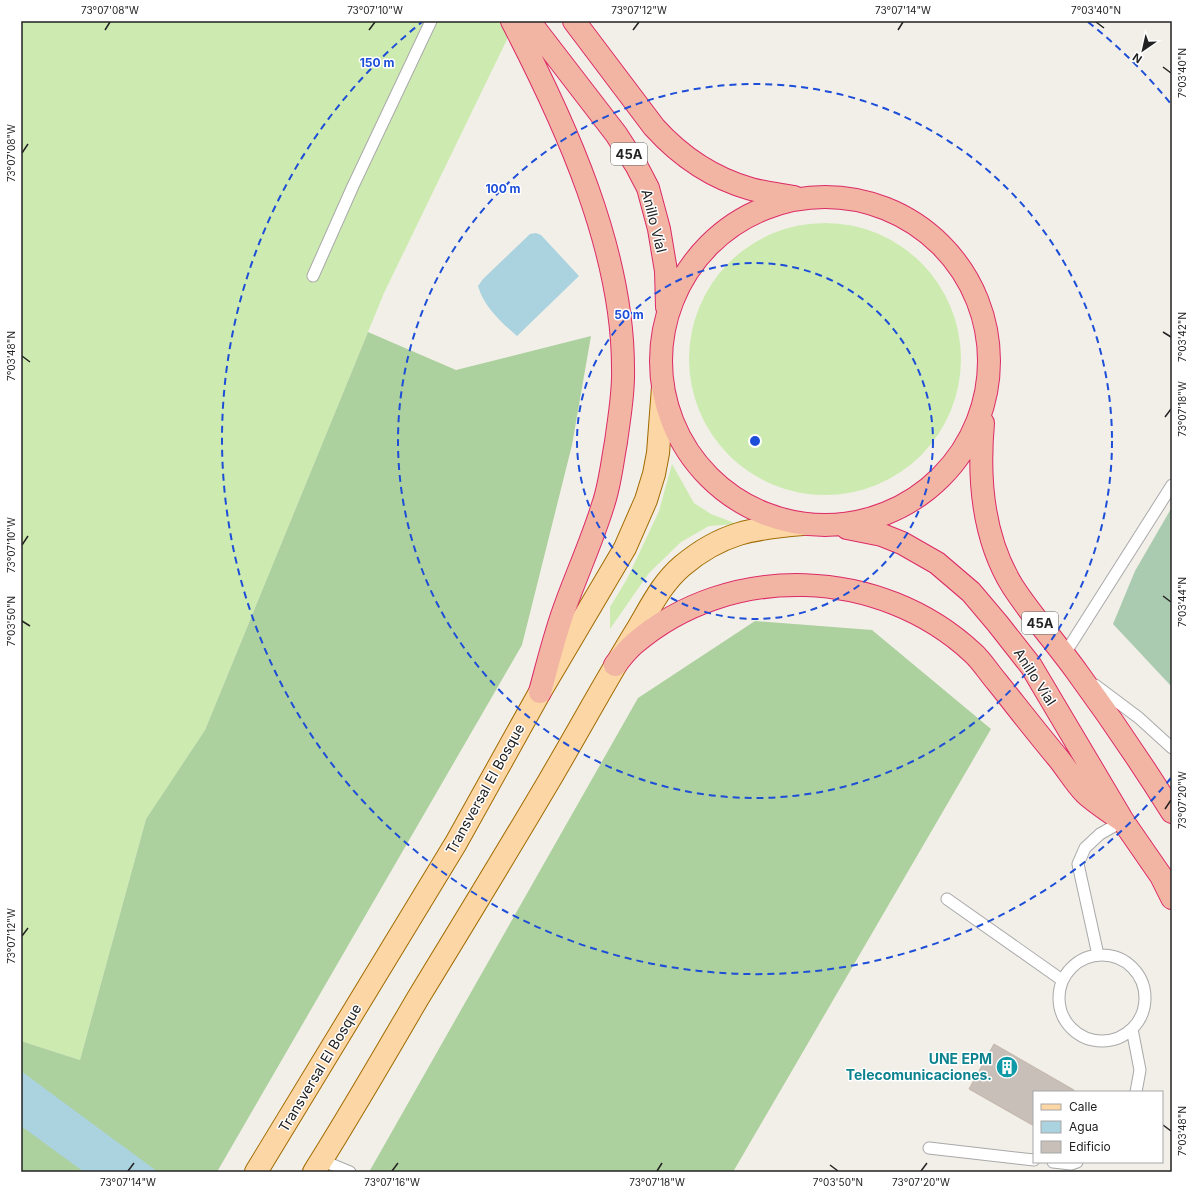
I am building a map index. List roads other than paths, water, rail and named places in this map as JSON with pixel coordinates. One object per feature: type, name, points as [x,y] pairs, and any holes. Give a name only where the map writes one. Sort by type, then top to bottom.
[{"type":"highway","points":[[512,21],[557,112],[576,158],[595,211],[616,298],[621,329],[624,368],[623,392],[618,427],[604,504],[565,606],[540,692]]},
{"type":"highway","name":"Anillo Víal","points":[[529,21],[616,134],[636,165],[648,188],[659,229],[665,264],[667,314]]},
{"type":"highway","name":"45A","points":[[574,21],[654,127],[683,155],[698,166],[734,183],[752,189],[801,198]]},
{"type":"highway","points":[[824,196],[848,198],[871,203],[914,222],[950,253],[964,272],[972,286],[984,315],[989,338],[989,385],[984,408],[975,432],[963,453],[947,473],[929,490],[908,504],[885,515],[861,522],[835,526],[803,524],[777,518],[753,508],[730,495],[710,478],[693,458],[679,436],[669,412],[663,387],[661,368],[661,350],[667,314],[678,288],[696,259],[725,230],[742,218],[761,209],[801,198],[824,196]]},
{"type":"highway","name":"45A","points":[[984,408],[980,446],[983,498],[996,550],[1012,585],[1136,755],[1172,812]]},
{"type":"highway","name":"Anillo Víal","points":[[835,526],[882,535],[902,543],[937,563],[971,592],[1031,666],[1123,821],[1161,876],[1172,898]]},
{"type":"highway","points":[[615,665],[633,644],[660,624],[690,608],[721,596],[754,588],[788,584],[822,585],[855,591],[888,600],[919,614],[948,632],[974,653],[1085,792],[1123,821]]},
{"type":"main road","name":"Transversal El Bosque","points":[[256,1172],[456,843],[540,692],[625,548],[646,500],[654,474],[658,453],[663,387]]},
{"type":"main road","points":[[317,1166],[549,781],[655,598],[667,581],[681,567],[698,554],[736,534],[755,529],[803,524]]},
{"type":"lane","points":[[313,276],[353,186],[431,21]]},
{"type":"lane","points":[[1172,484],[1070,663],[1139,718],[1172,748]]},
{"type":"lane","points":[[1098,955],[1078,864],[1085,848],[1100,834],[1123,821]]},
{"type":"lane","points":[[947,899],[1062,980]]},
{"type":"lane","points":[[1098,955],[1113,957],[1127,963],[1137,974],[1144,988],[1145,1003],[1141,1017],[1132,1029],[1120,1038],[1105,1041],[1091,1040],[1077,1034],[1066,1023],[1060,1009],[1058,994],[1062,980],[1071,968],[1083,959],[1098,955]]},
{"type":"lane","points":[[1132,1029],[1140,1070],[1136,1091]]},
{"type":"lane","points":[[929,1148],[1033,1160]]},
{"type":"lane","points":[[1062,1163],[1074,1163]]},
{"type":"lane","points":[[317,1166],[350,1172]]},
{"type":"water","points":[[536,233],[541,235],[579,276],[517,336],[499,320],[484,301],[478,286],[483,279],[530,234]]},
{"type":"water","points":[[21,1071],[158,1172],[84,1172],[21,1126]]},
{"type":"place","name":"UNE EPM Telecomunicaciones.","points":[[1007,1067]]}]
